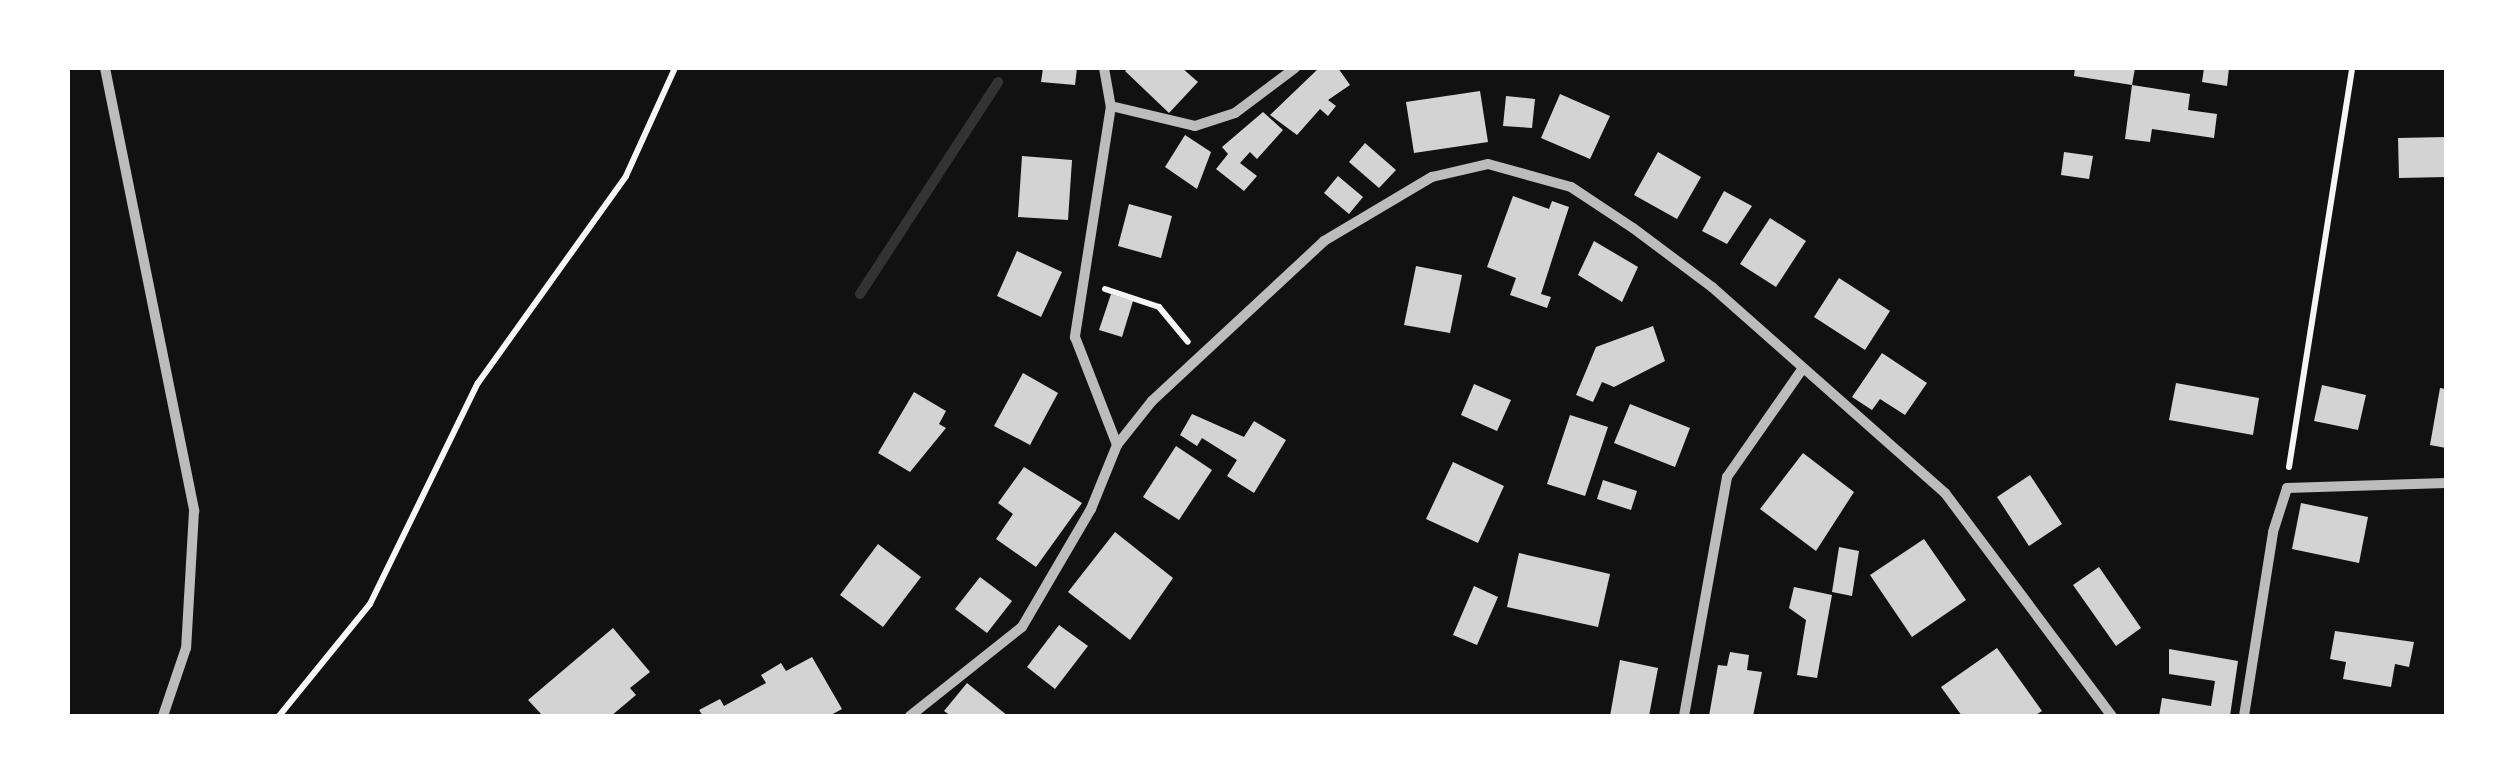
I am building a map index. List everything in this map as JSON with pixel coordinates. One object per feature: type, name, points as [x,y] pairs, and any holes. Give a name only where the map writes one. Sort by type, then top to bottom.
[{"type":"street","points":[[105,68],[194,510],[186,648],[163,716]]},
{"type":"street","points":[[1104,68],[1111,106],[1080,271],[1076,337],[1117,445]]},
{"type":"street","points":[[1111,106],[1194,126],[1234,113],[1295,68]]},
{"type":"street","points":[[910,716],[1022,627],[1091,509],[1117,445],[1199,356],[1324,241],[1432,177],[1488,164],[1571,187],[1634,228],[1712,287],[1801,370],[1946,494],[2112,716]]},
{"type":"street","points":[[1684,716],[1727,478],[1801,370]]},
{"type":"street","points":[[2244,716],[2272,532],[2287,488],[2446,483]]},
{"type":"path","points":[[279,716],[370,604],[478,383],[626,176],[675,68]]},
{"type":"path","points":[[2287,488],[2352,68]]},
{"type":"path","points":[[1111,291],[1159,308],[1199,356]]},
{"type":"building","points":[[1043,68],[1077,68],[1075,85],[1041,82]]},
{"type":"building","points":[[1182,68],[1198,82],[1169,113],[1125,71]]},
{"type":"building","points":[[1319,68],[1338,68],[1350,85],[1328,100],[1336,106],[1328,116],[1320,109],[1297,135],[1270,115]]},
{"type":"building","points":[[2075,68],[2135,68],[2132,85],[2074,76]]},
{"type":"building","points":[[2204,68],[2229,68],[2227,86],[2202,82]]},
{"type":"building","points":[[2132,85],[2190,94],[2188,110],[2217,114],[2214,138],[2152,129],[2150,142],[2125,139]]},
{"type":"building","points":[[1480,91],[1488,142],[1414,153],[1406,102]]},
{"type":"building","points":[[1560,94],[1610,116],[1590,159],[1541,138]]},
{"type":"building","points":[[1506,96],[1535,99],[1532,128],[1503,126]]},
{"type":"building","points":[[1263,112],[1283,130],[1257,159],[1250,152],[1240,163],[1257,176],[1244,191],[1216,169],[1228,154],[1222,147]]},
{"type":"building","points":[[1185,135],[1211,152],[1197,189],[1165,167]]},
{"type":"building","points":[[2446,137],[2446,177],[2399,178],[2398,138]]},
{"type":"building","points":[[1365,143],[1396,170],[1379,188],[1349,162]]},
{"type":"building","points":[[1658,152],[1701,177],[1677,219],[1634,195]]},
{"type":"building","points":[[2064,152],[2093,156],[2089,179],[2061,175]]},
{"type":"building","points":[[1022,156],[1072,160],[1068,220],[1018,217]]},
{"type":"building","points":[[1338,176],[1363,197],[1349,214],[1324,193]]},
{"type":"building","points":[[1724,191],[1752,206],[1727,244],[1702,231]]},
{"type":"building","points":[[1513,196],[1549,209],[1552,201],[1569,207],[1541,294],[1551,297],[1547,308],[1510,295],[1516,278],[1487,267]]},
{"type":"building","points":[[1129,204],[1172,216],[1161,258],[1118,246]]},
{"type":"building","points":[[1770,218],[1806,241],[1776,287],[1740,264]]},
{"type":"building","points":[[1594,241],[1638,267],[1622,302],[1578,275]]},
{"type":"building","points":[[1017,251],[1062,272],[1041,317],[997,296]]},
{"type":"building","points":[[1416,266],[1462,275],[1450,333],[1404,325]]},
{"type":"building","points":[[1839,278],[1890,311],[1865,350],[1814,317]]},
{"type":"building","points":[[1111,294],[1133,301],[1122,337],[1099,330]]},
{"type":"building","points":[[1653,326],[1665,361],[1614,387],[1602,382],[1593,402],[1576,395],[1596,347]]},
{"type":"building","points":[[1882,353],[1927,383],[1905,415],[1880,399],[1872,410],[1852,397]]},
{"type":"building","points":[[1023,373],[1058,393],[1030,445],[994,426]]},
{"type":"building","points":[[2176,383],[2259,398],[2253,435],[2169,420]]},
{"type":"building","points":[[1474,384],[1511,400],[1497,431],[1461,415]]},
{"type":"building","points":[[2322,385],[2366,395],[2358,430],[2314,421]]},
{"type":"building","points":[[2440,388],[2446,389],[2446,448],[2430,445]]},
{"type":"building","points":[[914,392],[946,411],[939,424],[946,428],[910,472],[878,453]]},
{"type":"building","points":[[1630,404],[1690,428],[1675,467],[1614,443]]},
{"type":"building","points":[[1192,414],[1244,437],[1254,421],[1286,440],[1254,493],[1227,476],[1237,460],[1202,438],[1197,446],[1180,435]]},
{"type":"building","points":[[1570,415],[1608,427],[1585,496],[1547,484]]},
{"type":"building","points":[[1176,446],[1212,470],[1179,520],[1143,497]]},
{"type":"building","points":[[1803,453],[1854,492],[1816,551],[1760,509]]},
{"type":"building","points":[[1453,462],[1504,486],[1478,543],[1426,519]]},
{"type":"building","points":[[1024,467],[1082,503],[1036,567],[996,539],[1013,514],[998,503]]},
{"type":"building","points":[[2030,475],[2062,524],[2029,546],[1997,497]]},
{"type":"building","points":[[1603,480],[1637,491],[1631,510],[1597,499]]},
{"type":"building","points":[[2301,503],[2368,517],[2359,563],[2292,549]]},
{"type":"building","points":[[1115,532],[1173,578],[1130,640],[1068,592]]},
{"type":"building","points":[[1924,539],[1966,600],[1912,637],[1870,575]]},
{"type":"building","points":[[878,544],[921,577],[883,627],[840,595]]},
{"type":"building","points":[[1839,547],[1859,551],[1852,596],[1832,592]]},
{"type":"building","points":[[1519,553],[1610,574],[1598,627],[1507,607]]},
{"type":"building","points":[[2099,567],[2141,628],[2116,646],[2073,585]]},
{"type":"building","points":[[980,577],[1012,601],[987,633],[955,609]]},
{"type":"building","points":[[1474,586],[1498,597],[1477,645],[1453,635]]},
{"type":"building","points":[[1794,587],[1832,595],[1817,678],[1797,675],[1806,620],[1789,608]]},
{"type":"building","points":[[1059,625],[1088,646],[1055,689],[1027,667]]},
{"type":"building","points":[[613,628],[650,672],[630,688],[636,695],[611,716],[543,716],[528,700]]},
{"type":"building","points":[[2335,631],[2414,642],[2409,667],[2395,664],[2391,687],[2343,679],[2346,662],[2330,659]]},
{"type":"building","points":[[1997,648],[2042,711],[2034,716],[1962,716],[1941,687]]},
{"type":"building","points":[[2169,649],[2238,661],[2230,716],[2159,716],[2162,698],[2211,706],[2215,681],[2169,674]]},
{"type":"building","points":[[1730,652],[1749,655],[1747,670],[1762,672],[1753,716],[1709,716],[1718,665],[1727,666]]},
{"type":"building","points":[[812,657],[842,709],[829,716],[703,716],[699,710],[720,699],[724,706],[766,683],[761,675],[781,663],[786,671]]},
{"type":"building","points":[[1620,660],[1658,668],[1649,716],[1610,716]]},
{"type":"building","points":[[967,683],[1008,716],[951,716],[944,711]]},
{"type":"waterway","points":[[860,294],[998,82]]}]
